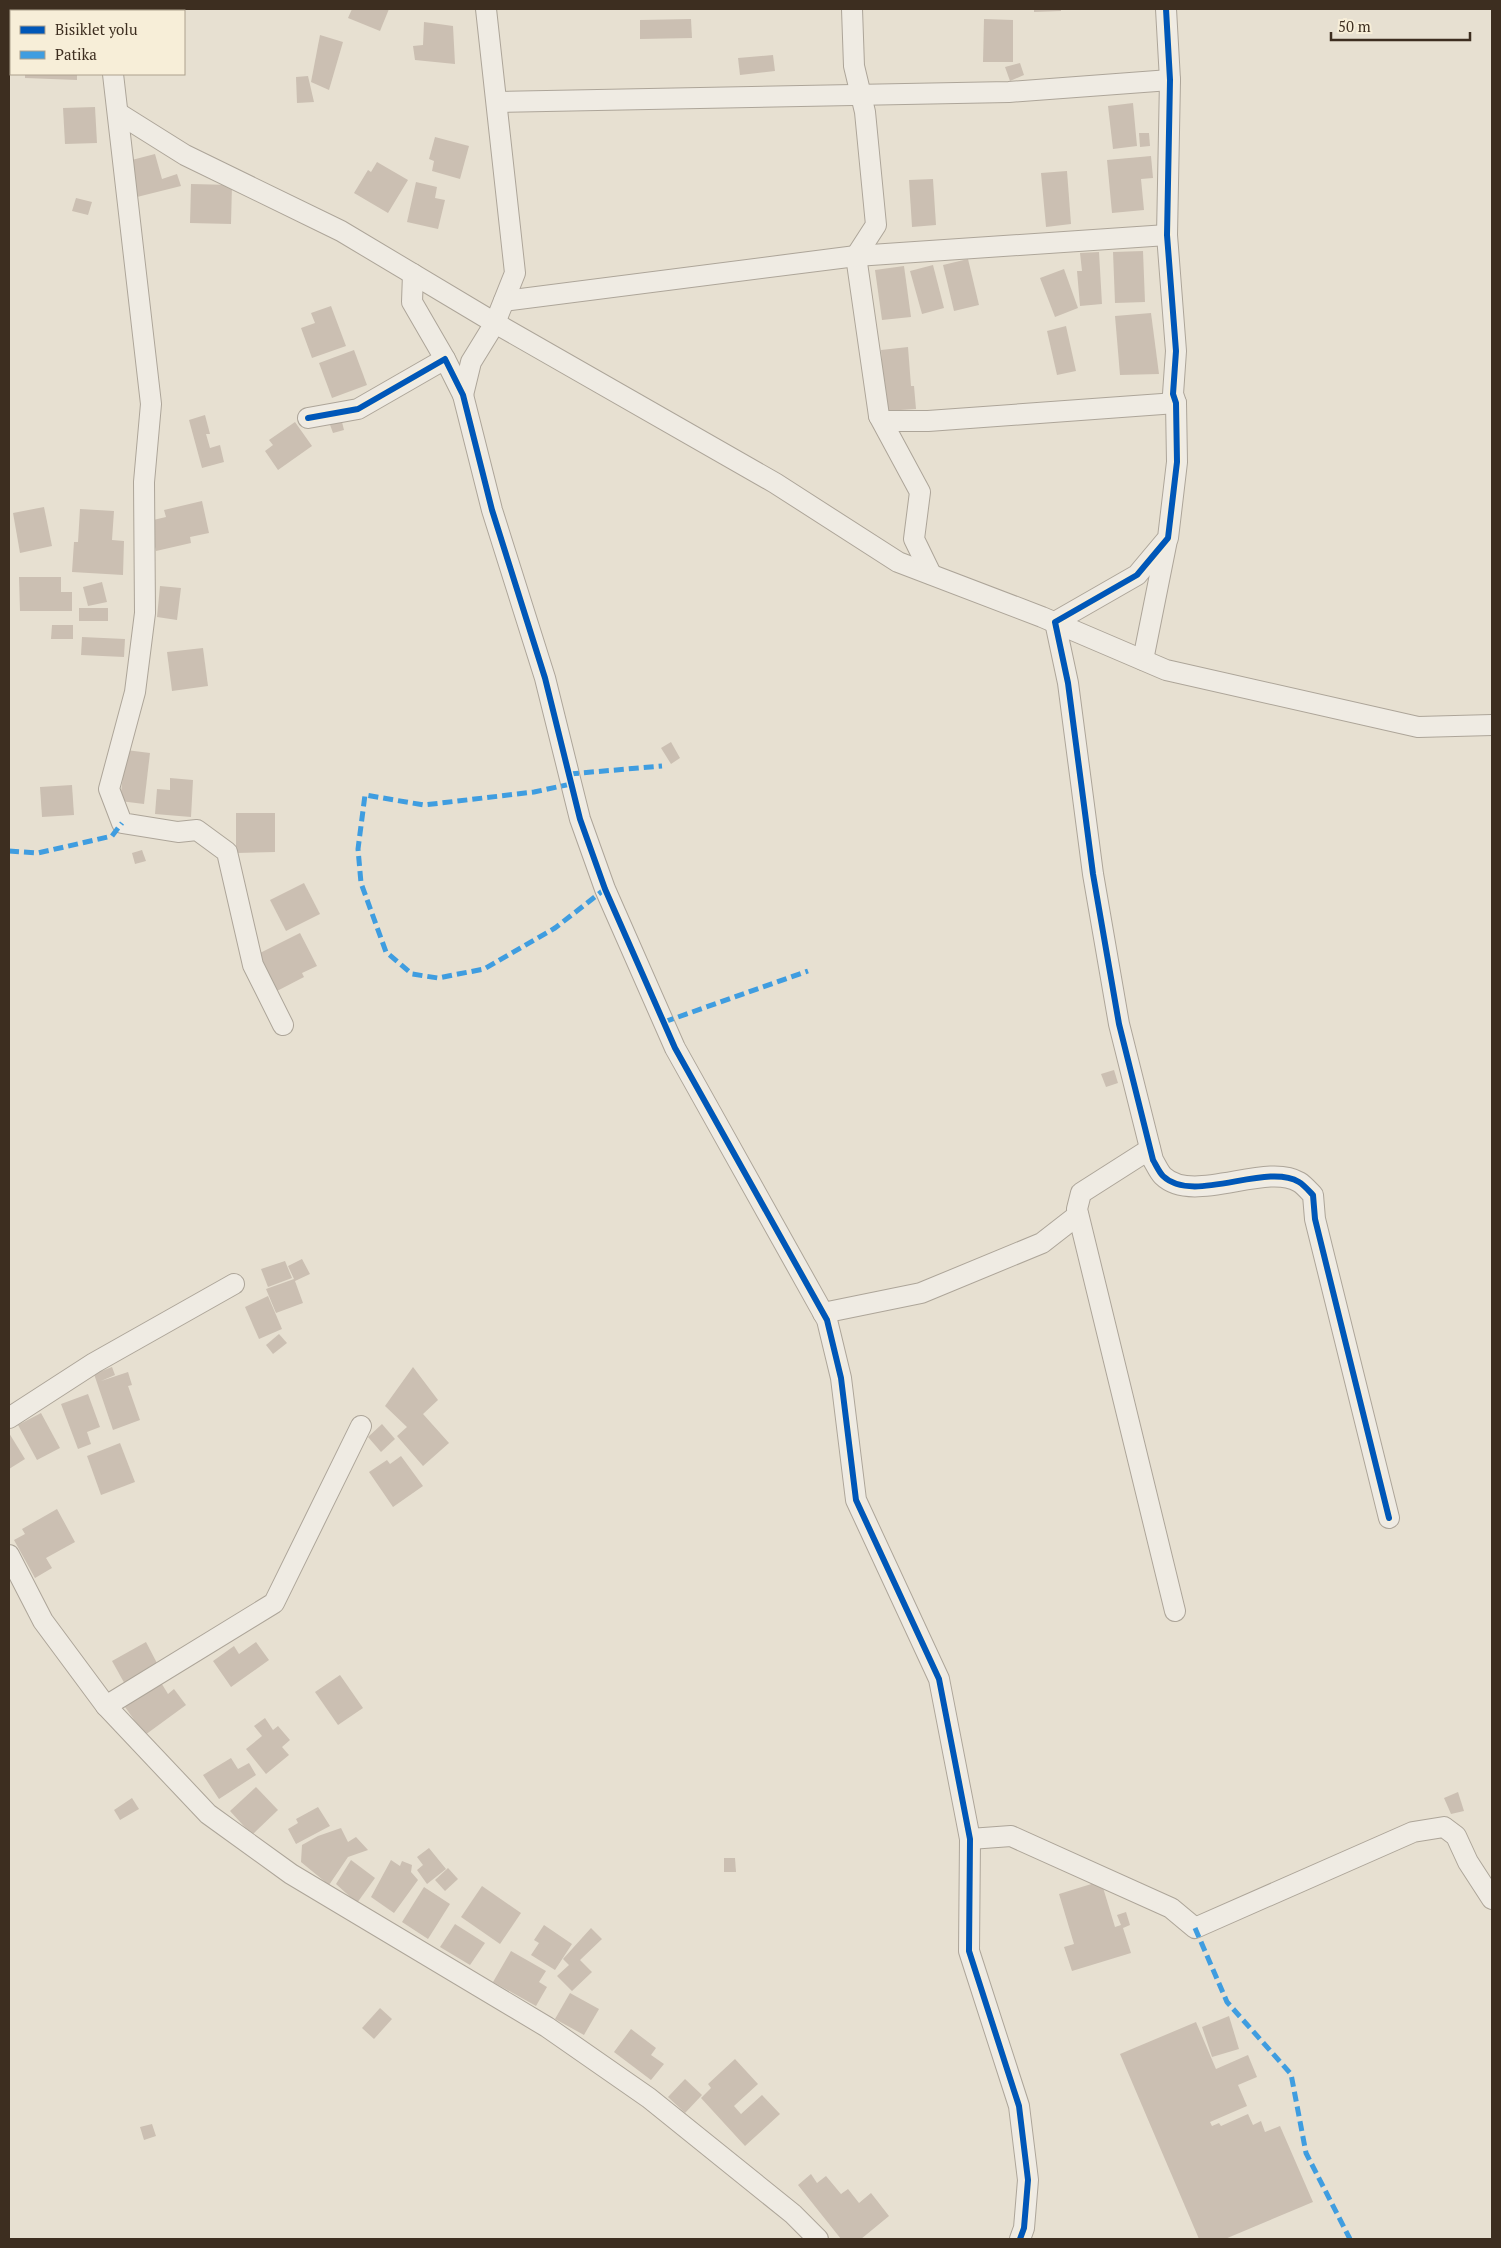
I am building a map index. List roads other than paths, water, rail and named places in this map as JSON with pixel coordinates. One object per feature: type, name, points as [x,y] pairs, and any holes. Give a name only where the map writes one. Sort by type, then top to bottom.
[{"type":"street","points":[[463,394],[471,362],[496,323],[515,272],[486,9]]},
{"type":"street","points":[[852,9],[854,66],[865,112],[876,225],[856,256],[879,416],[920,492],[914,539],[931,574]]},
{"type":"street","points":[[1144,660],[1168,538],[1177,462],[1176,403],[1173,394],[1176,351],[1167,235],[1170,80],[1166,9]]},
{"type":"street","points":[[113,75],[151,404],[144,482],[145,613],[135,692],[110,789],[122,823],[178,832],[197,830],[227,852],[252,965],[282,1025]]},
{"type":"street","points":[[497,102],[1009,92],[1170,80]]},
{"type":"street","points":[[118,113],[184,155],[341,231],[496,323],[776,483],[898,562],[1055,622],[1166,670],[1418,727],[1492,725]]},
{"type":"street","points":[[504,301],[856,256],[1167,235]]},
{"type":"street","points":[[412,274],[412,302],[463,394],[492,510],[545,678],[580,819],[605,889],[675,1048],[827,1320],[841,1378],[856,1500],[939,1679],[970,1839],[969,1951],[1019,2106],[1028,2180],[1024,2228],[1020,2239]]},
{"type":"street","points":[[308,418],[358,409],[445,359]]},
{"type":"street","points":[[879,416],[884,421],[928,421],[1176,403]]},
{"type":"street","points":[[1055,622],[1137,575],[1168,538]]},
{"type":"street","points":[[1055,622],[1068,682],[1093,874],[1119,1024],[1153,1160],[1163,1176],[1179,1185],[1206,1186],[1270,1176],[1298,1181],[1313,1195],[1315,1219],[1389,1518]]},
{"type":"street","points":[[1150,1149],[1081,1193],[1077,1209],[1175,1611]]},
{"type":"street","points":[[823,1313],[930,1289],[1042,1243],[1078,1215]]},
{"type":"street","points":[[9,1418],[94,1363],[234,1284]]},
{"type":"street","points":[[106,1706],[274,1603],[362,1426]]},
{"type":"street","points":[[9,1556],[43,1621],[106,1706],[208,1814],[291,1874],[547,2026],[649,2098],[793,2214],[818,2239]]},
{"type":"street","points":[[970,1839],[1011,1836],[1171,1908],[1195,1928],[1414,1832],[1444,1827],[1456,1836],[1468,1862],[1492,1899]]}]
